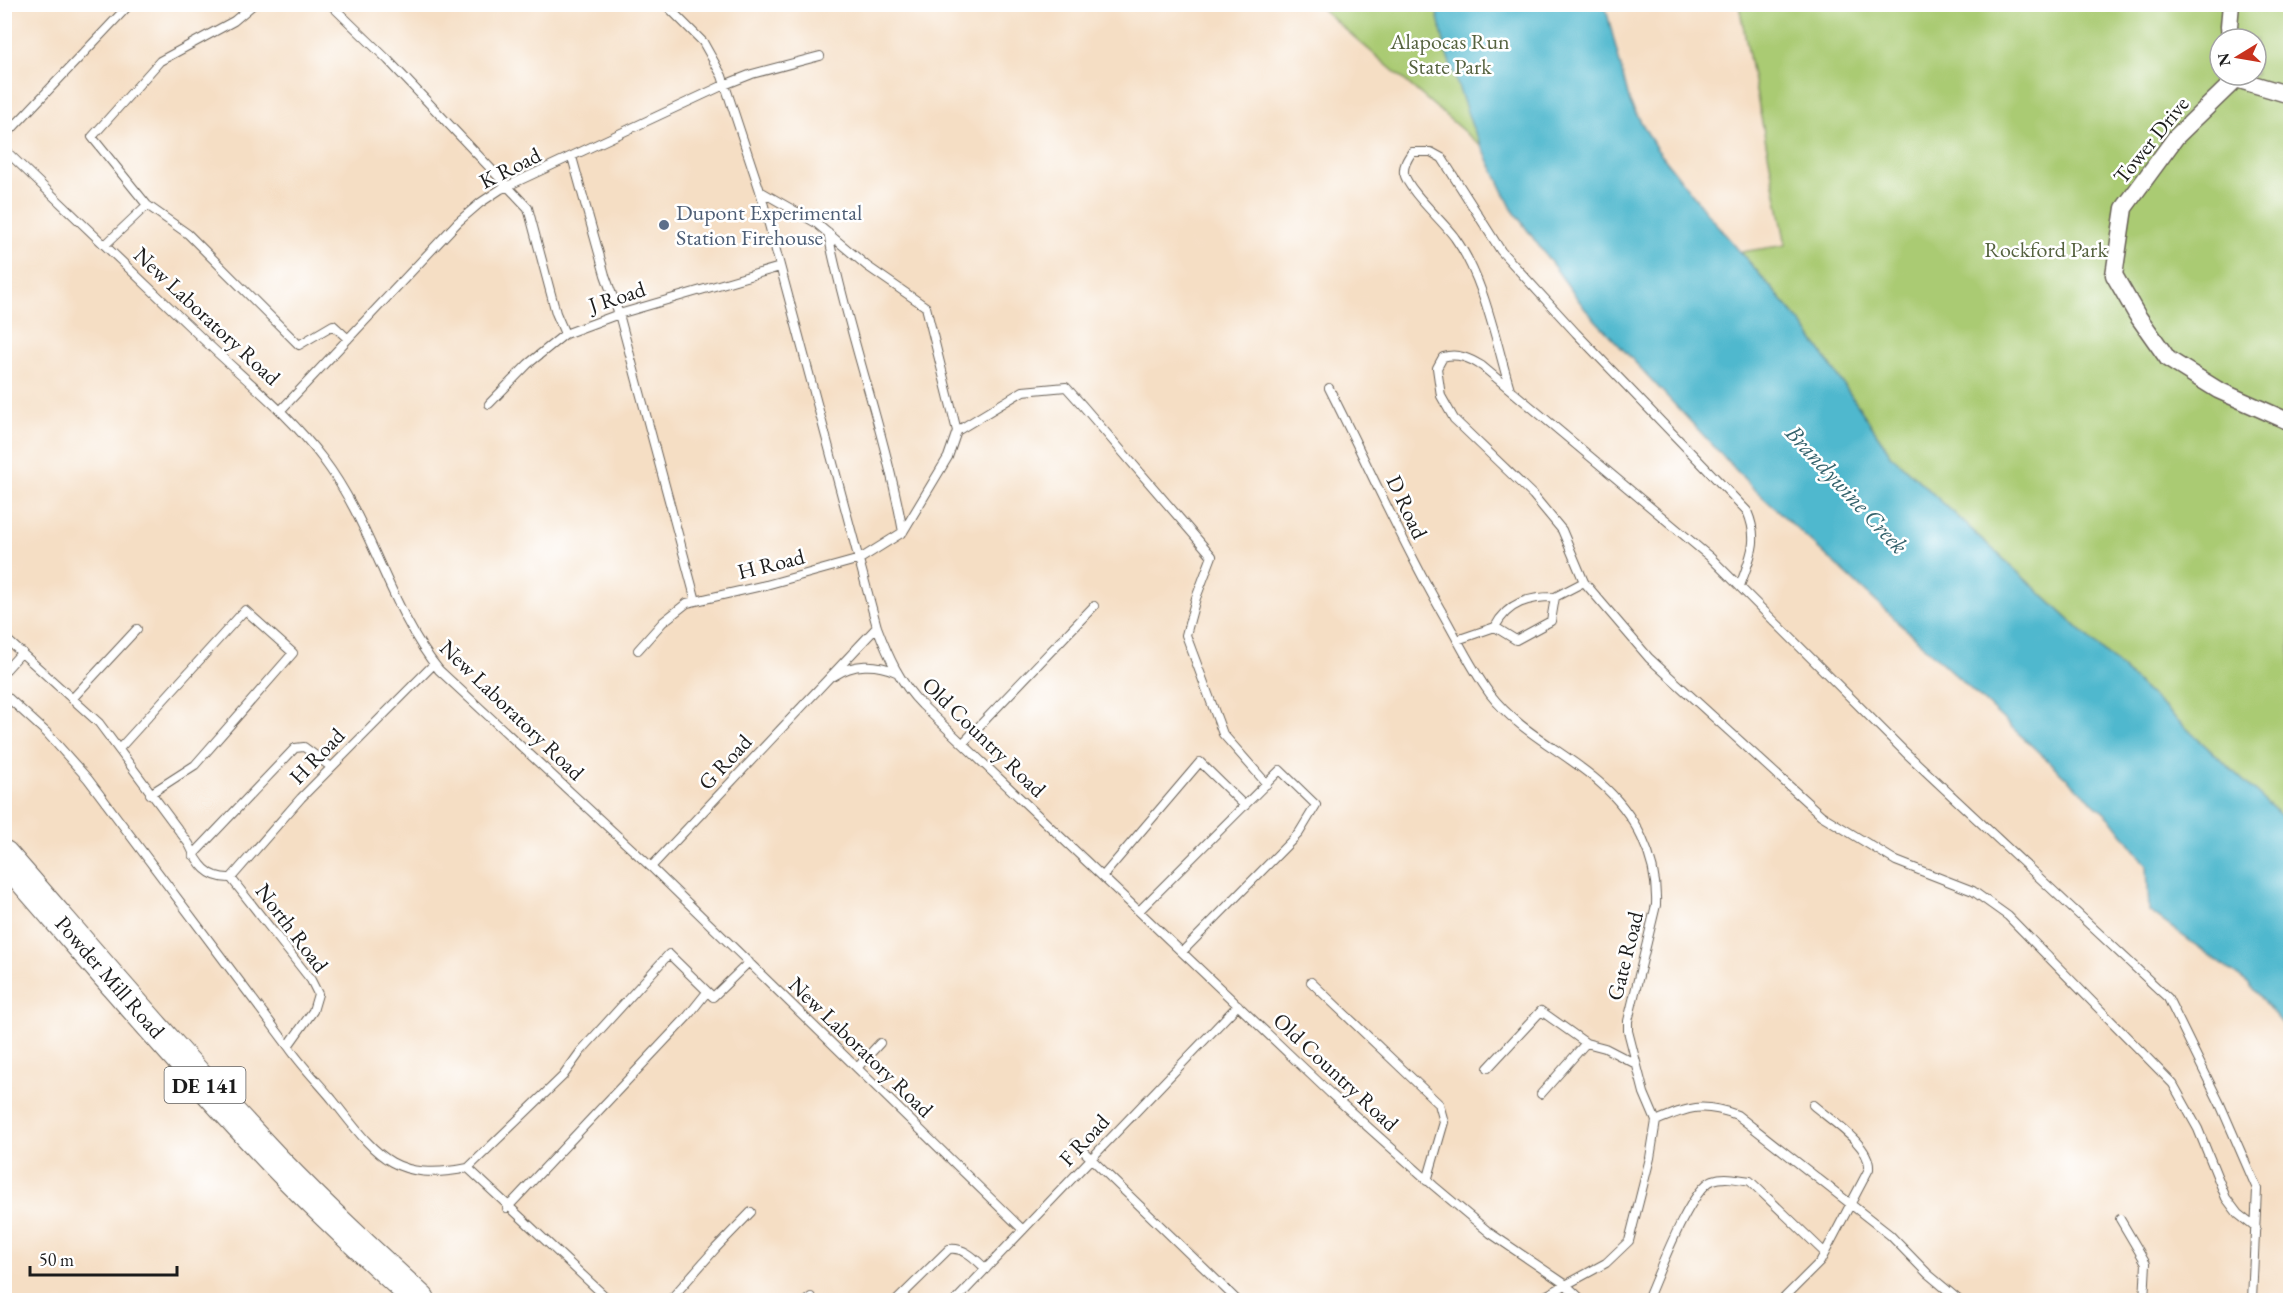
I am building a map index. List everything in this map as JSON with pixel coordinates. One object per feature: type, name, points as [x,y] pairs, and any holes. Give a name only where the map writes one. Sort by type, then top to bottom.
[{"type":"highway","name":"Powder Mill Road","points":[[4,856],[185,1063],[276,1162],[336,1223],[420,1300]]},
{"type":"street","points":[[2229,27],[2231,4]]},
{"type":"street","name":"Tower Drive","points":[[2226,87],[2176,137],[2124,208],[2114,275],[2137,315],[2168,359],[2218,390],[2290,423]]},
{"type":"street","name":"Tower Drive","points":[[2266,87],[2290,95]]},
{"type":"lane","points":[[4,137],[130,4]]},
{"type":"lane","points":[[254,4],[234,21],[160,61],[92,137],[147,205],[188,234],[299,345],[333,325],[348,339]]},
{"type":"lane","points":[[330,4],[388,60],[528,208],[556,313],[565,334]]},
{"type":"lane","name":"Old Country Road","points":[[665,4],[702,42],[724,85],[759,191],[877,627],[896,672],[912,695],[1238,1005],[1427,1180],[1490,1233],[1565,1284],[1582,1300]]},
{"type":"lane","name":"K Road","points":[[281,410],[458,222],[480,203],[509,186],[724,85],[752,74],[820,56]]},
{"type":"lane","name":"New Laboratory Road","points":[[4,149],[281,410],[340,483],[415,634],[434,664],[651,867],[1023,1230]]},
{"type":"lane","points":[[1510,390],[1476,279],[1456,239],[1419,196],[1404,173],[1406,161],[1412,152],[1431,152],[1442,158],[1501,251],[1747,511],[1755,528],[1752,549],[1740,586]]},
{"type":"lane","points":[[572,157],[605,275],[619,314],[696,601]]},
{"type":"lane","points":[[759,191],[816,223],[867,266],[926,307],[957,431],[948,457],[903,532]]},
{"type":"lane","points":[[105,245],[147,205]]},
{"type":"lane","points":[[828,233],[894,482],[903,532]]},
{"type":"lane","name":"J Road","points":[[489,404],[528,364],[565,334],[619,314],[780,267]]},
{"type":"lane","points":[[2252,1300],[2256,1228],[2257,1189],[2220,1104],[2168,998],[1905,752],[1710,557],[1468,357],[1452,355],[1443,357],[1437,368],[1441,396],[1454,419],[1533,495],[1562,530],[1584,582],[1648,658],[1821,815],[1896,861],[1973,891],[2008,916],[2173,1084],[2198,1129],[2226,1198],[2238,1214],[2256,1228]]},
{"type":"lane","points":[[957,431],[1023,391],[1066,387],[1083,406],[1212,556],[1196,598],[1186,636],[1223,734],[1267,784]]},
{"type":"lane","name":"D Road","points":[[1329,388],[1414,564],[1457,640]]},
{"type":"lane","name":"H Road","points":[[639,650],[663,622],[687,603],[860,559],[903,532]]},
{"type":"lane","points":[[1457,640],[1496,627],[1504,611],[1534,597],[1556,597],[1584,582]]},
{"type":"lane","points":[[1496,627],[1516,640],[1551,621],[1556,597]]},
{"type":"lane","points":[[963,743],[1094,606]]},
{"type":"lane","points":[[120,749],[245,610],[293,654],[195,765],[150,794]]},
{"type":"lane","name":"G Road","points":[[651,867],[877,627]]},
{"type":"lane","points":[[72,699],[137,629]]},
{"type":"lane","name":"North Road","points":[[4,637],[99,723],[120,749],[207,873],[220,878],[231,878],[311,980],[318,994],[313,1011],[288,1046]]},
{"type":"lane","name":"Gate Road","points":[[1457,640],[1490,694],[1535,737],[1599,782],[1615,798],[1630,818],[1652,858],[1656,905],[1628,1021],[1628,1031],[1644,1094],[1656,1120]]},
{"type":"lane","points":[[4,672],[21,652]]},
{"type":"lane","name":"H Road","points":[[231,878],[331,767],[434,664]]},
{"type":"lane","points":[[826,681],[840,672],[871,665],[896,672]]},
{"type":"lane","points":[[4,694],[47,733],[88,779],[288,1046],[356,1132],[380,1156],[397,1165],[424,1172],[443,1173],[468,1168],[563,1076],[669,954],[713,997],[749,962]]},
{"type":"lane","points":[[193,855],[295,748],[304,747],[331,767]]},
{"type":"lane","points":[[1103,876],[1133,844],[1146,822],[1200,762],[1245,806]]},
{"type":"lane","points":[[1139,911],[1280,770],[1316,805],[1299,833],[1182,952]]},
{"type":"lane","points":[[1311,982],[1439,1104],[1444,1122],[1427,1180]]},
{"type":"lane","points":[[507,1208],[687,1017],[707,992]]},
{"type":"lane","name":"F Road","points":[[956,1300],[1238,1005]]},
{"type":"lane","points":[[1488,1068],[1541,1011],[1586,1043],[1605,1048],[1636,1064]]},
{"type":"lane","points":[[857,1068],[880,1043]]},
{"type":"lane","points":[[1541,1094],[1586,1043]]},
{"type":"lane","points":[[1782,1300],[1820,1262],[1848,1203],[1869,1168],[1870,1160],[1864,1149],[1813,1105]]},
{"type":"lane","points":[[1538,1300],[1606,1263],[1629,1241],[1650,1158],[1656,1120],[1685,1109],[1713,1106],[1737,1114],[1890,1235],[1928,1274],[1959,1300]]},
{"type":"lane","points":[[1076,1143],[1237,1300]]},
{"type":"lane","points":[[468,1168],[507,1208],[609,1300]]},
{"type":"lane","points":[[1650,1300],[1648,1298],[1696,1193],[1713,1180],[1733,1178],[1750,1181],[1824,1252]]},
{"type":"lane","points":[[670,1300],[751,1212]]},
{"type":"lane","points":[[2120,1219],[2146,1263],[2144,1300]]},
{"type":"lane","points":[[897,1300],[949,1249],[957,1248],[969,1253],[986,1269]]},
{"type":"green space","name":"Alapocas Run State Park","points":[[1317,5],[1496,5],[1510,125],[1482,147]]},
{"type":"green space","name":"Rockford Park","points":[[1739,5],[2290,5],[2290,824],[1892,456],[1803,325],[1741,252],[1786,245]]},
{"type":"water","name":"Brandywine Creek","points":[[1435,5],[1605,5],[1630,103],[1656,148],[1706,212],[1803,325],[1892,456],[2290,824],[2290,1033],[2249,984],[2149,911],[2147,865],[2112,820],[1751,486],[1585,309],[1512,209],[1472,126],[1447,55]]},
{"type":"place","name":"Dupont Experimental Station Firehouse","points":[[664,225]]}]
